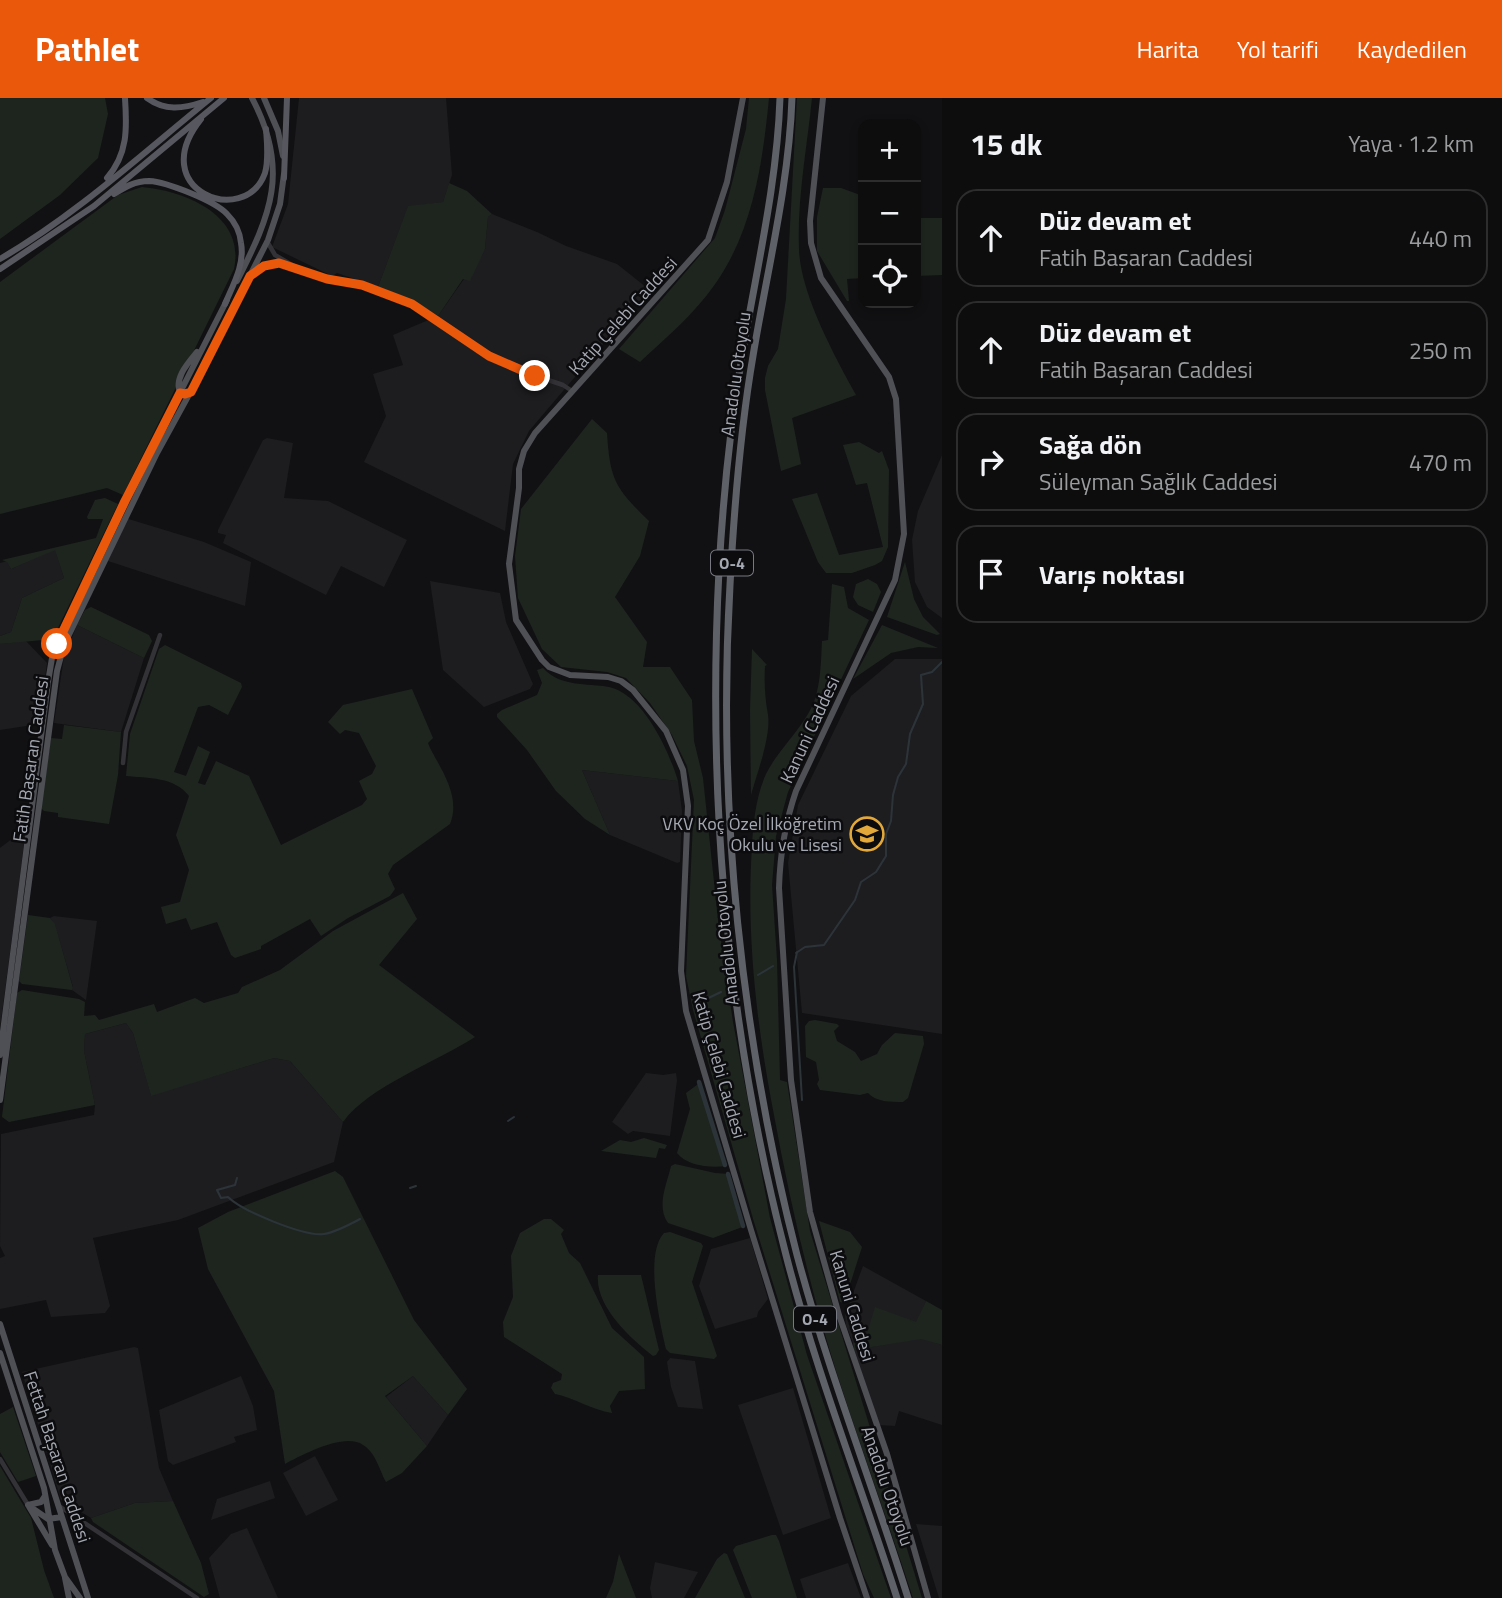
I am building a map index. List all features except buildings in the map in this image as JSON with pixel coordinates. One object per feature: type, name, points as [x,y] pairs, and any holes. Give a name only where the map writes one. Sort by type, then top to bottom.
[{"type":"highway","points":[[87,198],[110,174],[122,156],[127,135],[125,98]]},
{"type":"highway","points":[[147,98],[155,104],[171,108],[191,106],[210,99]]},
{"type":"highway","points":[[94,206],[224,98]]},
{"type":"highway","points":[[285,178],[287,98]]},
{"type":"highway","name":"Anadolu Otoyolu","points":[[780,98],[772,183],[731,430],[720,555],[715,716],[722,862],[747,1073],[785,1253],[821,1379],[897,1598]]},
{"type":"highway","name":"Anadolu Otoyolu","points":[[792,98],[788,147],[752,361],[737,481],[727,688],[728,782],[735,886],[752,1032],[772,1147],[794,1241],[833,1379],[908,1598]]},
{"type":"highway","points":[[0,259],[24,245],[87,198],[210,99]]},
{"type":"highway","points":[[208,111],[188,138],[183,162],[191,183],[212,198],[226,200],[241,197],[259,183],[265,173],[267,160],[266,129]]},
{"type":"highway","points":[[0,269],[124,187],[148,181],[170,186],[220,208],[237,228],[242,250],[237,275],[225,304]]},
{"type":"main road","name":"Fatih Başaran Caddesi","points":[[0,1055],[52,658],[60,635],[261,231],[271,203],[273,163],[266,129],[252,98]]},
{"type":"main road","points":[[264,98],[281,142],[285,178]]},
{"type":"main road","name":"Katip Çelebi Caddesi","points":[[743,98],[727,182],[708,240],[535,433],[522,456],[509,564],[510,589],[516,620],[542,660],[549,667],[570,675],[608,677],[633,690],[666,732],[683,770],[688,806],[681,971],[686,1011],[751,1230],[868,1598]]},
{"type":"main road","name":"Kanuni Caddesi","points":[[823,98],[810,243],[816,264],[831,294],[889,377],[896,400],[904,534],[900,562],[886,600],[796,791],[784,832],[779,888],[791,1080],[810,1212],[820,1251],[887,1454],[928,1598]]},
{"type":"main road","name":"Fatih Başaran Caddesi","points":[[0,1100],[60,657],[119,527],[268,240],[280,205],[285,178]]},
{"type":"main road","points":[[180,393],[191,392]]},
{"type":"main road","name":"Fettah Başaran Caddesi","points":[[0,1324],[88,1598]]},
{"type":"main road","name":"Fettah Başaran Caddesi","points":[[0,1353],[46,1496],[55,1550],[65,1577],[80,1598]]},
{"type":"main road","points":[[28,1505],[41,1503],[46,1496]]},
{"type":"main road","points":[[28,1505],[48,1519],[62,1517]]},
{"type":"main road","points":[[28,1505],[55,1550]]},
{"type":"main road","points":[[69,1598],[65,1577],[73,1577],[79,1573]]},
{"type":"street","points":[[268,240],[272,251],[292,265]]},
{"type":"street","points":[[250,276],[268,264],[279,263],[292,265],[327,279],[362,285],[422,310],[509,367],[563,385],[573,392]]},
{"type":"street","points":[[123,763],[126,732],[160,635]]},
{"type":"street","points":[[0,1459],[28,1505]]},
{"type":"street","points":[[58,1506],[197,1598]]},
{"type":"shaded area","points":[[0,98],[105,98],[108,114],[98,158],[60,195],[0,239]]},
{"type":"shaded area","points":[[299,98],[446,98],[452,175],[443,202],[408,207],[378,287],[337,273],[332,276],[272,247],[288,204]]},
{"type":"shaded area","points":[[749,98],[769,98],[758,179],[743,231],[719,279],[702,301],[640,362],[619,349],[715,238],[746,129]]},
{"type":"shaded area","points":[[797,98],[812,98],[799,211],[801,266],[805,285],[820,324],[856,395],[792,418],[801,464],[781,471],[765,378],[768,366],[778,349],[786,299]]},
{"type":"shaded area","points":[[449,183],[467,191],[492,214],[488,217],[485,249],[470,281],[463,279],[438,316],[411,299],[378,287],[408,206],[443,202]]},
{"type":"shaded area","points":[[142,187],[159,189],[193,200],[222,220],[231,234],[235,250],[234,269],[123,495],[107,488],[0,514],[0,282],[118,195]]},
{"type":"shaded area","points":[[823,188],[841,188],[858,194],[858,278],[847,279],[849,301],[817,251],[817,217]]},
{"type":"shaded area","points":[[492,214],[566,246],[617,264],[651,291],[642,300],[632,304],[631,302],[624,308],[625,318],[529,431],[513,464],[505,531],[364,462],[386,416],[373,374],[403,365],[393,335],[438,316],[485,249],[488,217]]},
{"type":"shaded area","points":[[921,218],[942,218],[942,275],[921,276]]},
{"type":"shaded area","points":[[592,419],[607,433],[610,462],[616,482],[649,521],[640,556],[615,597],[647,642],[643,667],[670,667],[692,700],[694,741],[703,778],[718,920],[733,1022],[770,1218],[807,1355],[891,1598],[874,1598],[863,1574],[754,1222],[693,1010],[686,976],[694,800],[687,766],[672,735],[650,703],[626,678],[607,672],[561,667],[542,649],[518,598],[515,556],[521,509]]},
{"type":"shaded area","points":[[267,438],[293,443],[284,498],[328,501],[407,540],[384,587],[341,566],[326,595],[223,543],[226,535],[218,533],[218,530],[263,440]]},
{"type":"shaded area","points":[[859,442],[879,453],[882,451],[889,470],[888,547],[882,561],[875,565],[852,573],[826,573],[818,562],[792,499],[817,493],[839,555],[883,547],[867,483],[856,485],[843,445]]},
{"type":"shaded area","points":[[942,455],[942,618],[927,607],[915,582],[912,540],[918,511]]},
{"type":"shaded area","points":[[105,498],[118,504],[56,632],[43,640],[0,644],[0,636],[11,632],[22,598],[64,578],[55,550],[11,569],[7,562],[2,560],[96,538],[103,519],[87,517],[95,500]]},
{"type":"shaded area","points":[[122,517],[204,542],[251,562],[245,606],[102,559]]},
{"type":"shaded area","points":[[55,549],[64,578],[22,598],[11,632],[0,636],[0,563],[7,561],[11,569]]},
{"type":"shaded area","points":[[905,562],[914,599],[923,617],[940,634],[887,617]]},
{"type":"shaded area","points":[[868,579],[877,584],[881,592],[873,612],[858,605],[853,597],[856,584]]},
{"type":"shaded area","points":[[430,581],[500,593],[506,622],[533,684],[530,689],[484,707],[443,670]]},
{"type":"shaded area","points":[[832,584],[844,587],[848,608],[869,620],[788,792],[776,836],[772,885],[780,1080],[787,1082],[810,1231],[922,1598],[913,1598],[847,1405],[819,1313],[780,1148],[754,982],[751,881],[757,801],[766,774],[805,719],[815,699],[820,677],[822,641],[828,640]]},
{"type":"shaded area","points":[[91,607],[149,635],[152,641],[144,658],[77,625],[85,610]]},
{"type":"shaded area","points":[[77,625],[144,658],[121,732],[54,723],[64,657]]},
{"type":"shaded area","points":[[882,625],[938,648],[918,647],[891,653],[853,679]]},
{"type":"shaded area","points":[[26,641],[47,663],[39,724],[0,730],[0,644]]},
{"type":"shaded area","points":[[165,645],[241,683],[242,687],[228,715],[209,705],[198,707],[174,772],[186,776],[198,746],[210,752],[198,783],[205,785],[216,761],[249,776],[281,845],[362,805],[367,799],[359,781],[372,774],[376,766],[359,733],[345,730],[340,734],[328,722],[343,705],[412,689],[433,738],[428,743],[449,784],[453,814],[450,824],[393,865],[388,874],[395,889],[390,896],[321,936],[310,919],[261,946],[261,949],[235,958],[231,955],[217,922],[191,930],[186,918],[166,924],[161,907],[180,902],[189,870],[176,835],[189,796],[169,782],[126,776],[130,734],[159,649]]},
{"type":"shaded area","points":[[752,649],[767,665],[765,684],[768,724],[766,744],[751,795],[750,710]]},
{"type":"shaded area","name":"VKV Koç Özel İlköğretim Okulu ve Lisesi","points":[[895,659],[942,659],[942,1034],[802,1013],[788,863],[798,805],[851,696]]},
{"type":"shaded area","points":[[543,668],[565,681],[609,687],[633,700],[653,725],[674,769],[678,781],[582,770],[610,835],[585,819],[556,791],[527,750],[497,717],[502,710],[537,695],[542,683],[537,670]]},
{"type":"shaded area","points":[[64,725],[121,732],[118,775],[109,824],[58,817],[58,813],[41,808],[51,738],[62,739]]},
{"type":"shaded area","points":[[582,770],[678,781],[682,811],[680,862],[610,835]]},
{"type":"shaded area","points":[[26,828],[16,907],[0,1028],[0,848]]},
{"type":"shaded area","points":[[403,893],[417,919],[379,965],[475,1037],[386,1086],[354,1109],[343,1122],[290,1061],[274,1058],[151,1096],[133,1033],[126,1023],[85,1034],[84,1051],[95,1105],[9,1122],[2,1117],[17,993],[22,990],[79,999],[85,1002],[84,1016],[95,1015],[99,1020],[154,1004],[157,1012],[195,998],[204,1003],[238,993],[242,987],[280,970],[333,931]]},
{"type":"shaded area","points":[[28,915],[50,918],[55,924],[72,990],[22,984],[19,981]]},
{"type":"shaded area","points":[[54,916],[97,921],[86,1000],[72,990],[55,925],[50,918]]},
{"type":"shaded area","points":[[809,1021],[837,1024],[839,1026],[834,1031],[837,1041],[855,1052],[861,1061],[877,1054],[895,1033],[923,1036],[924,1044],[908,1098],[903,1102],[889,1102],[879,1100],[868,1093],[860,1095],[820,1090],[817,1084],[819,1080],[816,1062],[806,1057],[805,1026]]},
{"type":"shaded area","points":[[126,1023],[133,1033],[151,1095],[274,1058],[290,1061],[343,1122],[334,1162],[178,1220],[93,1238],[110,1306],[105,1313],[51,1317],[46,1300],[0,1309],[0,1258],[5,1256],[0,1246],[1,1134],[94,1115],[95,1105],[84,1051],[85,1034]]},
{"type":"shaded area","points":[[646,1073],[676,1073],[670,1136],[633,1131],[628,1134],[612,1122]]},
{"type":"shaded area","points":[[701,1082],[726,1166],[699,1165],[687,1161],[677,1153],[690,1109],[686,1093]]},
{"type":"shaded area","points":[[644,1138],[667,1145],[665,1149],[659,1148],[656,1158],[601,1151],[620,1140],[631,1142]]},
{"type":"shaded area","points":[[675,1164],[729,1174],[745,1226],[713,1238],[668,1223],[663,1202],[671,1166]]},
{"type":"shaded area","points":[[335,1171],[343,1177],[414,1320],[467,1389],[448,1415],[413,1376],[385,1396],[427,1446],[402,1473],[386,1482],[371,1452],[355,1442],[346,1441],[324,1446],[285,1464],[274,1391],[208,1269],[198,1228],[228,1212]]},
{"type":"shaded area","points":[[544,1219],[551,1219],[564,1230],[561,1234],[569,1253],[580,1263],[612,1328],[644,1357],[645,1389],[619,1391],[610,1406],[612,1413],[555,1394],[551,1388],[553,1383],[561,1380],[562,1374],[504,1337],[503,1322],[513,1297],[511,1256],[520,1233]]},
{"type":"shaded area","points":[[819,1221],[850,1232],[862,1247],[844,1303],[840,1302]]},
{"type":"shaded area","points":[[670,1232],[703,1246],[692,1282],[717,1356],[714,1359],[670,1353],[666,1349],[657,1306],[654,1272],[658,1243],[664,1233]]},
{"type":"shaded area","points":[[750,1238],[768,1299],[757,1317],[715,1329],[699,1286],[711,1249]]},
{"type":"shaded area","points":[[863,1266],[926,1301],[917,1322],[864,1343],[853,1343],[845,1315]]},
{"type":"shaded area","points":[[598,1275],[641,1275],[659,1350],[656,1355],[653,1356],[644,1349],[608,1310],[602,1298]]},
{"type":"shaded area","points":[[926,1301],[942,1310],[942,1345],[921,1339],[854,1350],[853,1343],[864,1343],[875,1307],[916,1322]]},
{"type":"shaded area","points":[[921,1338],[942,1345],[942,1425],[899,1411],[895,1426],[879,1425],[854,1350]]},
{"type":"shaded area","points":[[138,1348],[159,1468],[173,1501],[135,1503],[91,1518],[61,1500],[22,1372]]},
{"type":"shaded area","points":[[670,1358],[695,1361],[703,1409],[678,1407],[671,1387],[667,1362]]},
{"type":"shaded area","points":[[241,1376],[253,1406],[257,1430],[234,1437],[236,1442],[173,1465],[168,1461],[159,1410]]},
{"type":"shaded area","points":[[413,1376],[448,1415],[427,1446],[386,1397]]},
{"type":"shaded area","points":[[793,1388],[831,1518],[783,1535],[738,1405]]},
{"type":"shaded area","points":[[13,1407],[36,1476],[18,1482],[0,1452],[0,1414]]},
{"type":"shaded area","points":[[315,1456],[338,1500],[306,1516],[283,1473]]},
{"type":"shaded area","points":[[0,1466],[31,1518],[54,1598],[0,1598]]},
{"type":"shaded area","points":[[270,1481],[275,1498],[211,1520],[217,1499]]},
{"type":"shaded area","points":[[173,1501],[201,1563],[209,1594],[204,1597],[93,1522],[91,1518],[135,1503]]},
{"type":"shaded area","points":[[916,1524],[942,1526],[942,1598],[939,1598]]},
{"type":"shaded area","points":[[247,1528],[278,1598],[220,1598],[209,1558],[231,1534]]},
{"type":"shaded area","points":[[776,1535],[779,1541],[797,1598],[752,1598],[733,1550],[736,1546]]},
{"type":"shaded area","points":[[724,1553],[727,1554],[745,1598],[695,1598],[717,1559]]},
{"type":"shaded area","points":[[619,1554],[636,1598],[606,1598],[613,1582]]},
{"type":"shaded area","points":[[655,1562],[698,1572],[684,1598],[652,1598],[650,1588]]},
{"type":"shaded area","points":[[848,1563],[861,1598],[806,1598],[800,1579]]},
{"type":"waterway","points":[[796,953],[805,947],[824,945],[855,900],[861,882],[876,872],[886,856],[886,834],[891,821],[893,795],[898,777],[906,764],[910,734],[923,704],[921,675],[932,672],[942,662]]},
{"type":"waterway","points":[[797,952],[794,967],[802,1100]]},
{"type":"waterway","points":[[758,975],[773,966]]},
{"type":"waterway","points":[[700,1002],[721,992]]},
{"type":"waterway","points":[[699,1082],[725,1165]]},
{"type":"waterway","points":[[508,1121],[514,1117]]},
{"type":"waterway","points":[[728,1174],[743,1226]]},
{"type":"waterway","points":[[237,1178],[235,1185],[217,1190],[221,1198],[228,1197],[274,1222],[315,1234],[324,1234],[360,1219]]},
{"type":"waterway","points":[[410,1188],[416,1186]]},
{"type":"place","name":"VKV Koç Özel İlköğretim Okulu ve Lisesi","points":[[867,834]]},
{"type":"route","points":[[57,644],[180,393],[191,392],[250,276],[264,266],[273,263],[292,265],[327,279],[362,285],[403,300],[489,356],[509,367],[535,376]]}]
